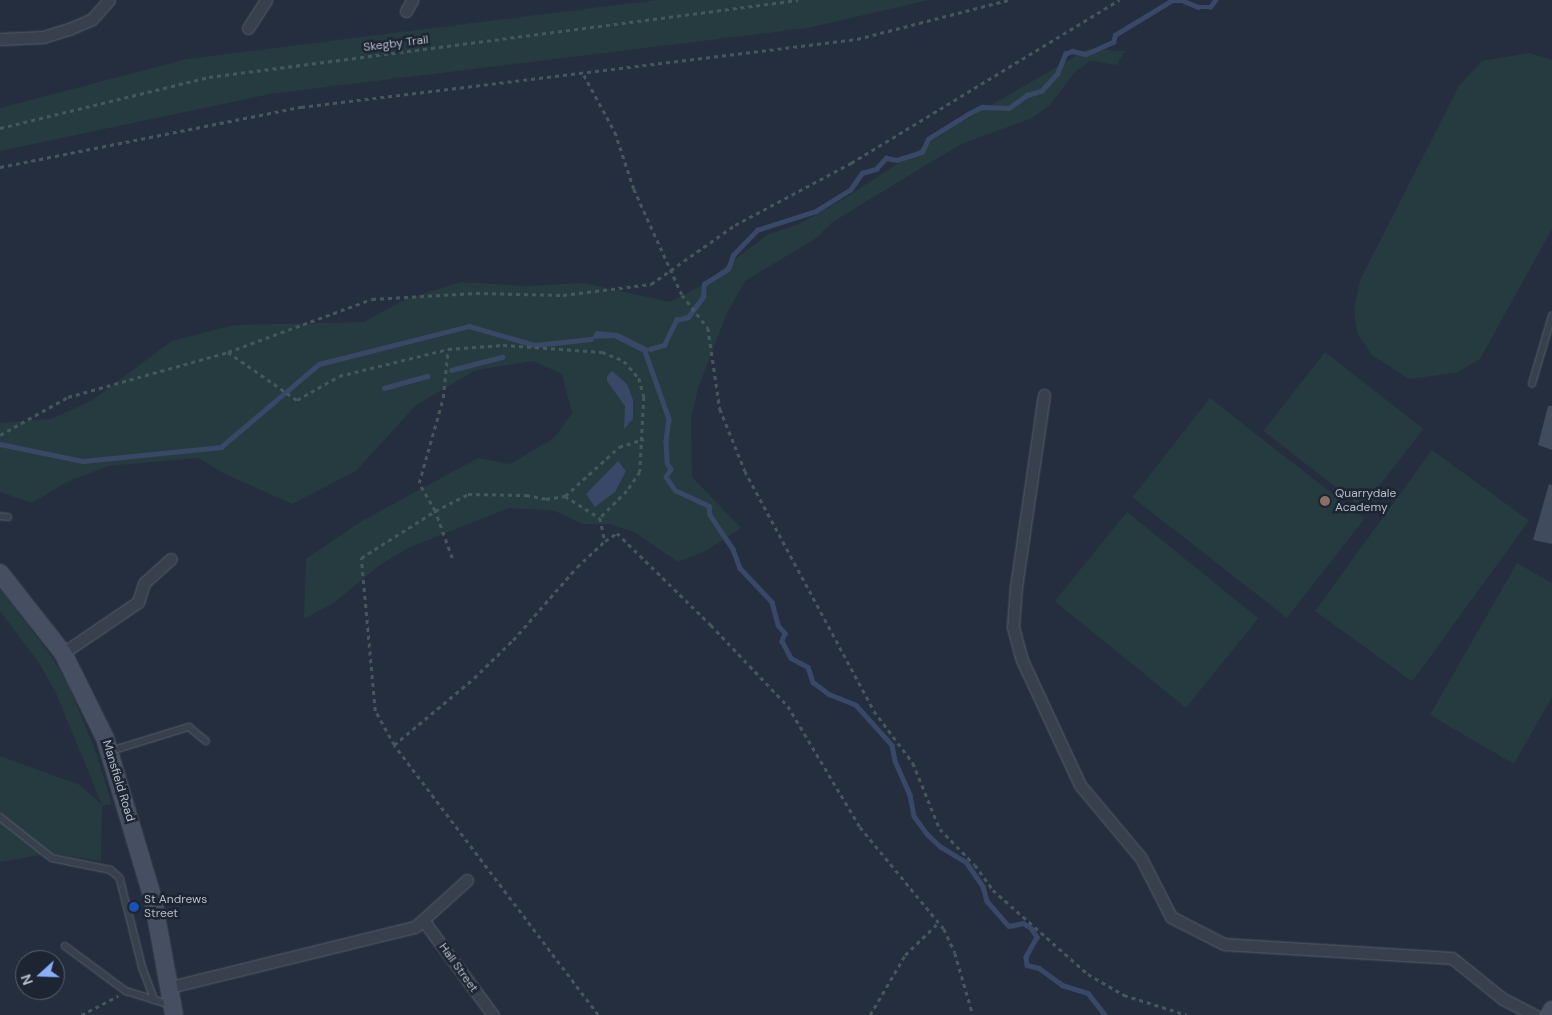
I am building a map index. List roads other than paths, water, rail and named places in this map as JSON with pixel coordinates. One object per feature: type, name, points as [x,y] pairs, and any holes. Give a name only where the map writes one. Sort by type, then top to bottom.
[{"type":"main road","name":"Mansfield Road","points":[[0,573],[63,653],[84,690],[109,751],[153,899],[173,1010]]},
{"type":"main road","points":[[1549,1015],[1552,1010]]},
{"type":"street","points":[[0,39],[42,37],[68,28],[92,19],[109,0]]},
{"type":"street","points":[[248,28],[266,0]]},
{"type":"street","points":[[1044,395],[1016,586],[1014,627],[1022,660],[1080,785],[1141,858],[1171,917],[1224,944],[1452,958],[1503,999],[1534,1015]]},
{"type":"street","points":[[63,653],[138,602],[144,583],[171,559]]},
{"type":"street","points":[[170,987],[415,927],[467,880]]},
{"type":"street","name":"Hall Street","points":[[423,920],[493,1015]]},
{"type":"lane","points":[[1532,384],[1549,338],[1552,316]]},
{"type":"lane","points":[[0,516],[8,517]]},
{"type":"lane","points":[[109,751],[189,727],[206,741]]},
{"type":"lane","points":[[0,817],[52,858],[111,870],[120,878],[143,969],[155,1000]]},
{"type":"lane","points":[[65,946],[126,991],[155,1000],[173,1010]]},
{"type":"water","points":[[596,331],[618,333],[650,349],[646,354],[614,338],[591,339]]},
{"type":"water","points":[[612,371],[627,384],[633,400],[633,419],[624,429],[625,406],[607,381],[607,376]]},
{"type":"water","points":[[618,461],[626,471],[615,492],[595,507],[586,494]]},
{"type":"waterway","points":[[650,349],[664,345],[676,320],[688,317],[703,297],[704,284],[728,269],[733,255],[757,230],[816,211],[850,190],[862,173],[876,169],[886,158],[897,160],[922,152],[928,139],[982,107],[1009,108],[1027,95],[1041,91],[1057,74],[1065,54],[1072,51],[1086,54],[1113,42],[1115,35],[1171,1],[1184,1],[1198,7],[1210,7],[1215,0]]},
{"type":"waterway","points":[[0,444],[83,461],[221,447],[319,364],[469,326],[535,345],[591,339]]},
{"type":"waterway","points":[[646,354],[669,419],[666,441],[667,463],[671,469],[666,477],[675,490],[709,506],[710,515],[733,549],[740,568],[772,602],[778,625],[785,633],[782,641],[791,658],[808,667],[813,682],[829,694],[856,705],[892,745],[895,761],[910,795],[914,816],[927,834],[941,847],[966,862],[983,886],[987,901],[1009,926],[1023,923],[1031,928],[1037,937],[1026,957],[1027,965],[1039,968],[1062,985],[1088,993],[1105,1015]]},
{"type":"waterway","points":[[451,370],[502,357]]},
{"type":"waterway","points":[[384,388],[427,376]]},
{"type":"place","name":"Quarrydale Academy","points":[[1325,501]]},
{"type":"place","name":"St Andrews Street","points":[[134,907]]}]
